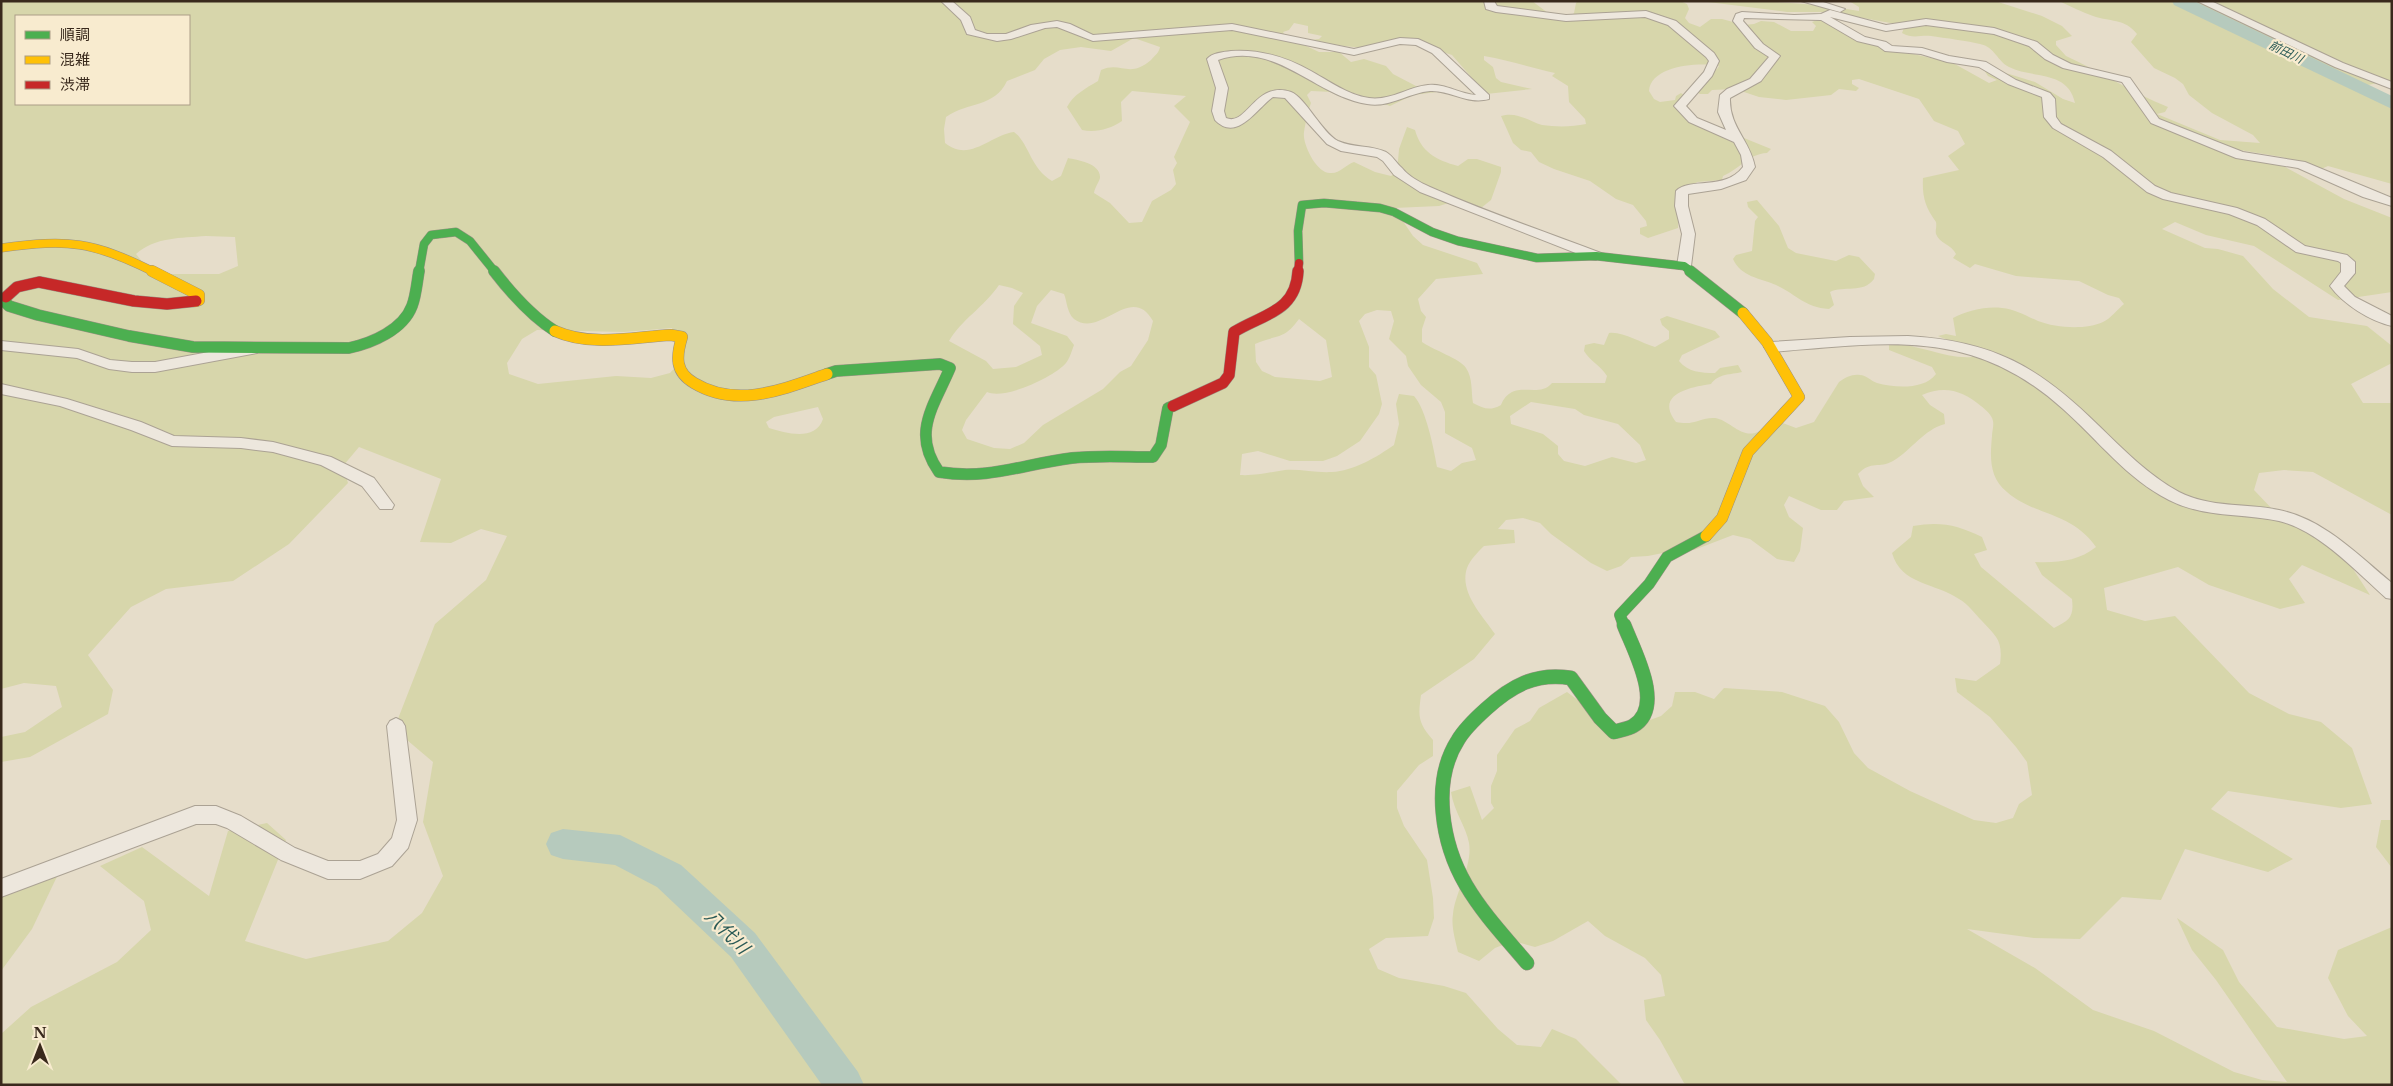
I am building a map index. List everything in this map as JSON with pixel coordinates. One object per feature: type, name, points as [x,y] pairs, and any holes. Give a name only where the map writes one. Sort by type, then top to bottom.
[{"type":"street","points":[[946,1],[966,19],[971,32],[993,38],[1006,39],[1044,25],[1061,24],[1082,36],[1093,38],[1232,27],[1354,52],[1400,41],[1418,42],[1436,51],[1485,97],[1468,98],[1438,88],[1422,89],[1394,99],[1369,102],[1345,96],[1287,61],[1252,54],[1222,54],[1212,59],[1222,88],[1218,111],[1221,120],[1226,123],[1238,123],[1250,115],[1262,100],[1270,94],[1289,95],[1331,142],[1345,148],[1380,154],[1388,158],[1403,176],[1424,189],[1596,256]]},
{"type":"street","points":[[1489,1],[1490,7],[1496,9],[1566,18],[1646,14],[1672,23],[1710,55],[1714,61],[1712,70],[1686,95],[1680,106],[1693,120],[1740,140]]},
{"type":"street","points":[[1806,1],[1837,8],[1891,28]]},
{"type":"street","points":[[2202,1],[2339,65],[2390,85]]},
{"type":"street","points":[[1684,266],[1688,248],[1688,232],[1680,198],[1682,191],[1710,189],[1730,183],[1743,176],[1749,168],[1748,157],[1722,108],[1724,97],[1727,93],[1752,83],[1771,66],[1775,56],[1759,46],[1738,18],[1752,14],[1794,18],[1835,14],[1881,28],[1926,22],[1976,28],[2017,37],[2067,66],[2126,80],[2155,121],[2240,155],[2301,165],[2367,194],[2392,202]]},
{"type":"street","points":[[1823,16],[1861,39],[1882,44],[1889,48],[1922,51],[1948,59],[1982,64],[2012,82],[2046,95],[2049,99],[2050,116],[2057,126],[2107,154],[2151,189],[2166,196],[2232,211],[2261,222],[2301,249],[2342,258],[2348,262],[2348,273],[2337,286],[2350,300],[2392,322]]},
{"type":"street","points":[[1,248],[35,244],[88,245],[128,260],[199,295],[199,300],[187,303],[166,304],[125,299],[37,281],[16,286],[6,296],[4,301],[9,306],[129,336],[194,347],[349,348],[368,344],[401,323],[412,306],[424,244],[430,235],[456,232],[470,241],[510,292],[544,324],[560,334],[587,339],[671,335],[682,337],[676,357],[679,372],[700,390],[718,396],[750,396],[780,390],[836,372],[940,364],[950,368],[945,384],[932,410],[926,434],[926,452],[939,472],[952,476],[993,476],[1072,458],[1153,457],[1160,445],[1168,408],[1223,383],[1229,375],[1234,332],[1249,321],[1283,309],[1293,296],[1299,269],[1298,231],[1302,204],[1324,202],[1380,208],[1394,212],[1432,232],[1458,241],[1537,258],[1596,256],[1684,266],[1739,309],[1771,347],[1799,397],[1748,452],[1722,518],[1709,534],[1667,557],[1649,584],[1620,615],[1637,657],[1648,699],[1643,720],[1629,730],[1614,732],[1571,678],[1552,674],[1526,682],[1501,696],[1473,720],[1452,753],[1443,796],[1448,846],[1459,873],[1494,924],[1527,963]]},
{"type":"street","points":[[1771,347],[1833,342],[1904,341],[1939,344],[1985,352],[2018,368],[2049,388],[2152,484],[2176,497],[2203,506],[2240,513],[2281,516],[2297,521],[2316,532],[2392,593]]},
{"type":"street","points":[[1,345],[78,354],[109,364],[132,367],[172,364],[258,348]]},
{"type":"street","points":[[1,389],[19,391],[62,402],[136,426],[172,441],[241,443],[273,447],[326,461],[368,482],[386,505]]},
{"type":"street","points":[[1,888],[195,815],[216,815],[234,822],[288,854],[328,870],[360,870],[385,860],[401,842],[407,820],[396,726]]},
{"type":"green space","points":[[1,1],[1532,1],[1552,16],[1570,17],[1574,13],[1578,1],[1680,1],[1687,4],[1689,9],[1685,18],[1689,23],[1700,27],[1711,19],[1722,19],[1744,25],[1761,21],[1774,22],[1791,31],[1813,31],[1816,26],[1812,22],[1820,19],[1869,44],[1953,63],[1989,83],[1997,80],[1988,76],[1984,70],[2009,74],[2035,82],[2063,99],[2075,103],[2071,92],[2057,80],[2018,71],[2009,67],[1993,51],[1980,44],[1931,36],[1909,36],[1902,33],[1904,28],[1896,24],[1830,12],[1787,12],[1700,1],[1799,3],[1859,11],[1859,7],[1849,1],[1995,1],[2042,16],[2062,26],[2072,36],[2056,41],[2056,45],[2066,56],[2168,107],[2165,112],[2157,114],[2220,140],[2260,143],[2253,135],[2212,113],[2189,95],[2183,84],[2175,78],[2154,68],[2131,42],[2137,34],[2127,25],[2093,16],[2059,1],[2392,1],[2392,80],[2368,85],[2378,95],[2392,101],[2392,184],[2328,166],[2321,169],[2282,157],[2240,150],[2242,156],[2285,167],[2344,199],[2392,218],[2392,292],[2338,300],[2254,246],[2206,235],[2175,222],[2162,229],[2205,248],[2218,249],[2243,256],[2273,289],[2309,317],[2367,326],[2392,346],[2392,363],[2351,384],[2363,403],[2392,403],[2392,515],[2313,472],[2284,470],[2259,473],[2254,490],[2275,512],[2340,549],[2370,595],[2302,565],[2289,579],[2305,603],[2280,609],[2209,585],[2178,567],[2104,588],[2107,610],[2145,621],[2175,616],[2249,693],[2289,714],[2321,722],[2352,748],[2372,804],[2341,808],[2228,791],[2211,809],[2293,859],[2268,872],[2185,849],[2161,900],[2122,897],[2080,939],[2034,938],[1967,929],[2035,968],[2093,1010],[2154,1031],[2234,1072],[2262,1080],[2287,1082],[2216,980],[2192,950],[2177,918],[2223,950],[2239,982],[2277,1027],[2344,1039],[2367,1036],[2348,1016],[2328,978],[2338,950],[2392,927],[2392,1085],[1688,1085],[1684,1083],[1660,1040],[1646,1020],[1644,1000],[1665,996],[1661,975],[1645,958],[1605,936],[1588,921],[1553,941],[1535,947],[1513,941],[1495,948],[1479,961],[1458,952],[1453,928],[1453,914],[1470,852],[1469,843],[1451,792],[1470,786],[1482,820],[1494,808],[1491,803],[1491,786],[1497,771],[1497,755],[1515,729],[1530,721],[1539,708],[1567,692],[1583,704],[1592,720],[1633,726],[1661,716],[1672,706],[1675,692],[1695,692],[1714,699],[1724,688],[1782,692],[1825,706],[1839,722],[1854,753],[1868,768],[1910,791],[1974,820],[1996,823],[2013,818],[2019,804],[2032,795],[2027,762],[1990,717],[1957,692],[1955,678],[1976,681],[2000,664],[2001,650],[1998,640],[1992,631],[1959,599],[1911,577],[1897,564],[1892,553],[1911,537],[1913,526],[1949,525],[1982,537],[1987,550],[1974,554],[1981,567],[2054,628],[2064,623],[2070,617],[2072,599],[2042,575],[2035,562],[2067,560],[2089,552],[2096,547],[2086,535],[2075,527],[2064,520],[2018,500],[2001,486],[1992,467],[1993,423],[1991,417],[1987,411],[1974,401],[1953,391],[1938,390],[1922,395],[1930,405],[1944,414],[1945,424],[1924,435],[1893,461],[1867,467],[1858,474],[1863,486],[1874,497],[1844,501],[1837,510],[1821,510],[1789,496],[1784,505],[1789,517],[1803,528],[1800,551],[1794,562],[1777,559],[1750,539],[1733,535],[1694,550],[1678,550],[1648,556],[1631,557],[1621,566],[1607,571],[1591,563],[1551,534],[1540,523],[1523,518],[1506,520],[1498,529],[1514,530],[1515,543],[1484,546],[1468,565],[1465,577],[1469,594],[1478,611],[1495,634],[1474,659],[1421,695],[1420,719],[1424,729],[1433,740],[1433,756],[1419,765],[1397,791],[1397,808],[1404,826],[1427,860],[1434,918],[1428,936],[1386,938],[1369,949],[1378,969],[1399,978],[1444,986],[1466,993],[1498,1029],[1517,1045],[1541,1047],[1552,1029],[1576,1039],[1622,1085],[1,1085],[1,1034],[31,1007],[117,962],[151,930],[144,901],[100,866],[142,847],[209,896],[228,831],[267,823],[286,840],[245,941],[306,959],[388,941],[422,913],[443,876],[423,822],[433,762],[394,729],[435,624],[486,580],[507,536],[481,529],[451,543],[420,542],[441,479],[359,447],[343,466],[348,483],[289,544],[233,581],[166,589],[131,607],[88,655],[113,690],[108,714],[30,757],[1,762],[1,737],[25,732],[62,707],[56,686],[24,683],[1,689]],"holes":[[[1294,23],[1308,26],[1308,33],[1322,36],[1319,39],[1311,40],[1317,43],[1363,48],[1400,38],[1452,55],[1486,94],[1532,89],[1501,82],[1496,78],[1493,67],[1484,60],[1484,56],[1555,73],[1552,76],[1568,86],[1569,102],[1585,119],[1586,124],[1547,126],[1517,116],[1501,116],[1513,143],[1521,150],[1531,152],[1539,162],[1590,181],[1616,199],[1633,205],[1646,221],[1647,226],[1640,228],[1640,234],[1648,238],[1678,228],[1680,198],[1697,182],[1722,180],[1723,176],[1749,159],[1767,153],[1771,149],[1695,118],[1688,110],[1686,97],[1681,93],[1676,96],[1675,100],[1660,102],[1654,99],[1649,91],[1652,82],[1658,76],[1678,67],[1689,65],[1719,66],[1707,74],[1694,90],[1700,94],[1708,94],[1712,90],[1735,89],[1759,97],[1786,100],[1831,95],[1839,89],[1856,91],[1859,88],[1852,84],[1852,80],[1859,79],[1919,99],[1934,121],[1958,131],[1965,144],[1948,156],[1959,170],[1923,178],[1924,196],[1929,211],[1936,222],[1936,234],[1940,240],[1952,248],[1956,254],[1953,258],[1970,268],[1975,264],[2016,276],[2079,281],[2108,295],[2119,298],[2124,304],[2103,322],[2080,327],[2062,327],[2045,323],[2016,311],[2002,308],[1983,308],[1964,313],[1953,318],[1956,336],[1946,334],[1938,336],[1971,350],[1972,357],[1951,356],[1910,346],[1889,344],[1889,350],[1932,367],[1936,374],[1924,383],[1900,387],[1877,383],[1862,375],[1849,376],[1839,382],[1814,422],[1796,428],[1775,420],[1760,431],[1750,434],[1739,431],[1720,419],[1715,418],[1688,423],[1676,422],[1670,412],[1669,405],[1672,398],[1685,390],[1711,384],[1721,376],[1742,372],[1738,365],[1720,368],[1715,373],[1705,373],[1686,368],[1679,361],[1682,355],[1720,337],[1715,331],[1667,316],[1660,319],[1662,325],[1669,331],[1669,339],[1655,347],[1626,335],[1614,333],[1609,333],[1604,345],[1594,343],[1585,345],[1584,351],[1586,355],[1607,376],[1605,383],[1552,383],[1540,390],[1512,392],[1501,405],[1490,409],[1484,408],[1473,403],[1470,376],[1466,368],[1453,358],[1422,342],[1422,329],[1426,317],[1421,311],[1418,299],[1436,279],[1483,274],[1477,263],[1423,245],[1413,236],[1394,208],[1439,206],[1455,201],[1481,208],[1491,200],[1501,167],[1477,159],[1468,159],[1458,166],[1443,161],[1430,154],[1421,144],[1415,130],[1407,127],[1399,149],[1397,172],[1391,176],[1375,172],[1354,162],[1337,172],[1325,172],[1312,159],[1304,137],[1311,103],[1307,95],[1311,91],[1354,93],[1390,106],[1413,95],[1437,92],[1433,88],[1416,86],[1393,74],[1386,66],[1364,59],[1351,62],[1339,52],[1319,52],[1285,36],[1283,32],[1289,30]],[[1134,38],[1160,47],[1151,60],[1143,66],[1131,69],[1114,67],[1101,70],[1098,81],[1080,92],[1073,99],[1067,107],[1082,130],[1103,130],[1122,121],[1121,102],[1132,91],[1186,96],[1174,106],[1190,122],[1174,157],[1177,163],[1173,170],[1176,184],[1171,190],[1152,201],[1142,222],[1129,223],[1110,203],[1094,193],[1100,178],[1097,169],[1088,163],[1068,158],[1061,176],[1052,181],[1034,163],[1023,142],[1014,132],[971,149],[954,148],[945,143],[944,129],[946,117],[963,108],[995,96],[1002,90],[1007,81],[1035,70],[1044,59],[1060,50],[1081,47],[1111,51]],[[206,236],[235,237],[238,266],[219,274],[152,274],[136,254],[143,248],[160,241]],[[999,285],[1023,293],[1014,306],[1013,324],[1040,346],[1042,355],[1016,367],[993,369],[986,361],[949,341],[960,326]],[[1051,290],[1064,294],[1074,319],[1084,323],[1095,322],[1125,309],[1135,307],[1144,311],[1153,321],[1148,340],[1131,366],[1120,372],[1103,389],[1043,425],[1024,443],[1010,449],[994,448],[967,439],[962,430],[966,420],[987,392],[995,394],[1005,393],[1029,386],[1060,369],[1070,356],[1074,345],[1067,336],[1031,323],[1037,306]],[[1377,310],[1391,311],[1394,321],[1389,339],[1406,356],[1408,366],[1421,385],[1441,402],[1445,412],[1445,433],[1472,448],[1476,460],[1462,463],[1451,471],[1437,467],[1429,430],[1418,402],[1414,396],[1399,394],[1396,404],[1399,424],[1394,445],[1365,463],[1332,472],[1285,470],[1240,475],[1242,454],[1258,451],[1290,461],[1323,461],[1337,456],[1360,441],[1379,414],[1382,404],[1376,375],[1369,367],[1369,347],[1359,321],[1365,314]],[[1299,319],[1326,340],[1332,377],[1320,381],[1275,377],[1262,371],[1256,362],[1255,344],[1284,334]],[[672,328],[681,361],[670,373],[651,378],[616,376],[538,384],[509,374],[507,363],[522,339],[537,330],[624,332]],[[1531,402],[1575,409],[1584,415],[1618,424],[1640,445],[1646,460],[1636,463],[1612,457],[1585,466],[1564,461],[1558,454],[1558,446],[1543,434],[1511,424],[1510,416]],[[818,407],[823,419],[814,431],[799,434],[769,428],[766,422],[774,417]]]},
{"type":"green space","points":[[1757,200],[1779,226],[1788,248],[1796,253],[1836,261],[1849,255],[1859,257],[1875,274],[1874,279],[1870,284],[1859,288],[1830,292],[1834,305],[1829,309],[1813,306],[1776,285],[1741,270],[1733,259],[1736,255],[1752,251],[1755,221],[1758,217],[1748,207],[1747,202]]},
{"type":"green space","points":[[2381,820],[2392,820],[2392,868],[2376,847]]},
{"type":"green space","points":[[62,866],[32,929],[1,971],[1,893]]},
{"type":"waterway","name":"前田川","points":[[2180,1],[2392,103]]},
{"type":"waterway","name":"八代川","points":[[563,844],[620,850],[669,876],[743,945],[845,1085]]},
{"type":"traffic: fast","points":[[1299,263],[1298,231],[1302,205],[1324,203],[1380,208],[1394,212],[1432,232],[1458,241],[1537,258],[1596,256],[1684,266],[1743,313]]},
{"type":"traffic: fast","points":[[6,297],[4,301],[9,306],[38,315],[129,336],[193,347],[349,348],[368,344],[401,323],[412,306],[424,244],[431,235],[456,232],[470,241],[510,292],[544,324],[555,331]]},
{"type":"traffic: fast","points":[[827,374],[836,371],[940,364],[950,368],[931,409],[925,431],[925,441],[929,458],[939,472],[958,475],[975,476],[1007,472],[1072,458],[1102,456],[1153,457],[1161,445],[1168,408],[1173,406]]},
{"type":"traffic: fast","points":[[1527,963],[1495,925],[1466,885],[1451,853],[1444,817],[1443,798],[1444,780],[1454,746],[1470,724],[1489,706],[1508,691],[1527,680],[1537,677],[1559,676],[1571,678],[1600,718],[1614,732],[1633,726],[1644,715],[1648,701],[1641,665],[1620,615],[1649,584],[1667,557],[1706,536]]},
{"type":"traffic: slow","points":[[1,248],[42,243],[63,242],[82,244],[111,253],[141,266],[199,295],[199,300],[196,301]]},
{"type":"traffic: slow","points":[[1706,536],[1722,518],[1748,452],[1799,397],[1767,342],[1743,313]]},
{"type":"traffic: slow","points":[[555,331],[566,336],[595,340],[671,335],[682,337],[677,356],[680,371],[690,381],[706,390],[722,395],[740,397],[758,395],[794,386],[827,374]]},
{"type":"traffic: jam","points":[[1173,406],[1223,383],[1229,375],[1234,332],[1246,324],[1279,309],[1288,302],[1294,293],[1298,280],[1299,263]]},
{"type":"traffic: jam","points":[[6,297],[17,287],[39,282],[134,301],[167,304],[196,301]]}]
